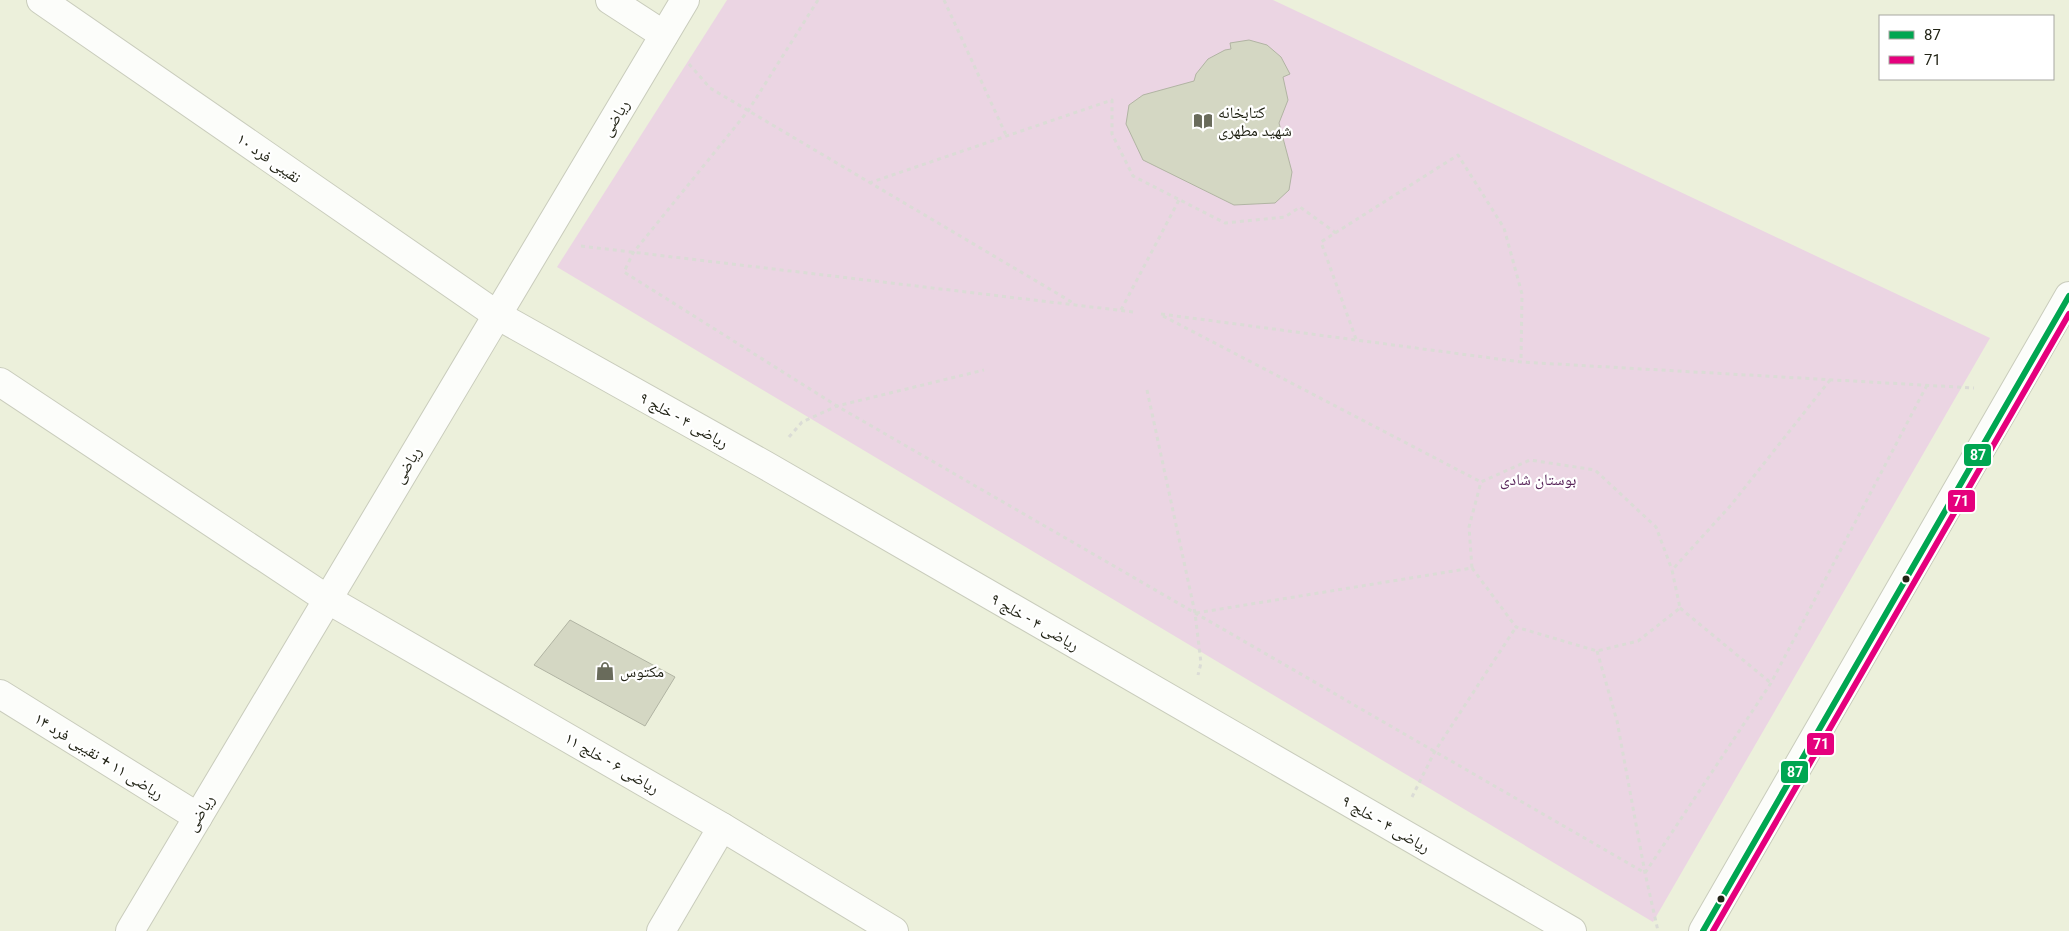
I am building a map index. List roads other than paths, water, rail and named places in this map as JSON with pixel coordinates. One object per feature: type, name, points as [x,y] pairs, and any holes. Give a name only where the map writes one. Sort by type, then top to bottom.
[{"type":"street","name":"نقیبی فرد ۱۰","points":[[41,0],[497,315]]},
{"type":"street","points":[[610,0],[664,35]]},
{"type":"street","name":"ریاضی","points":[[130,931],[685,0]]},
{"type":"street","points":[[1703,931],[2069,296]]},
{"type":"street","name":"ریاضی ۴ - خلج ۹","points":[[497,315],[764,465],[1572,931]]},
{"type":"street","name":"ریاضی ۶ - خلج ۱۱","points":[[0,382],[327,600],[722,827],[894,931]]},
{"type":"street","name":"ریاضی ۱۱ + نقیبی فرد ۱۴","points":[[0,694],[198,817]]},
{"type":"street","points":[[662,931],[722,827]]},
{"type":"place","name":"کتابخانه شهید مطهری","points":[[1203,121]]},
{"type":"place","name":"مکتوس","points":[[605,671]]},
{"type":"park label","name":"بوستان شادی","points":[[1538,479]]}]
